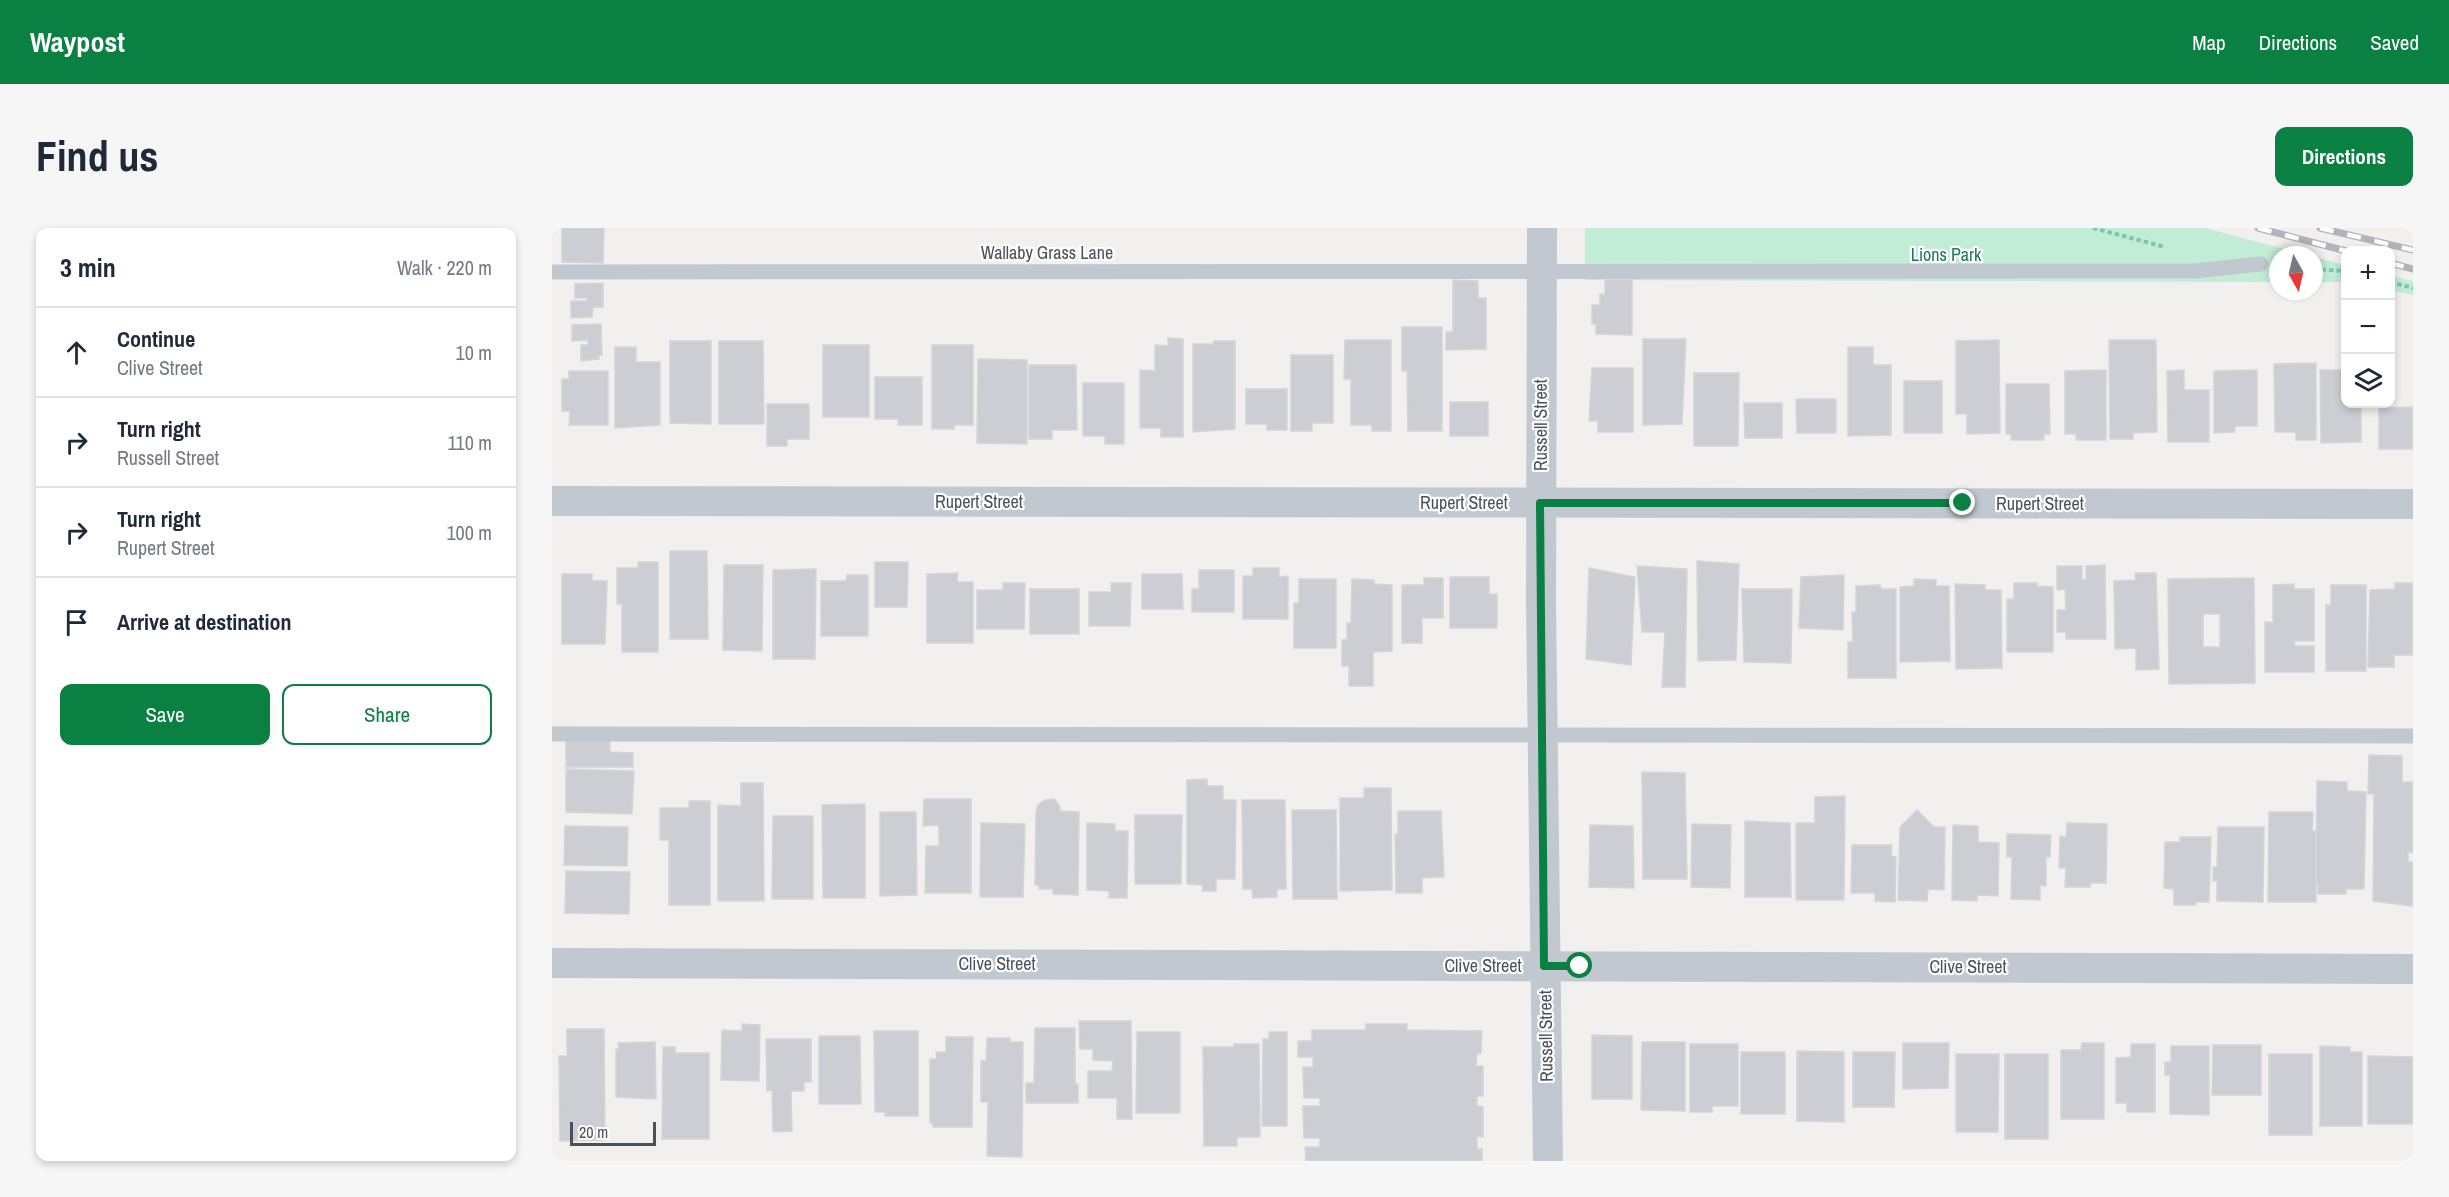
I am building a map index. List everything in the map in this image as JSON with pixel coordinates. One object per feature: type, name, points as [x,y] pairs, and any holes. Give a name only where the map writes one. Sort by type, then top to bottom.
[{"type":"street","name":"Russell Street","points":[[1542,228],[1540,503],[1548,1161]]},
{"type":"street","name":"Rupert Street","points":[[552,501],[2413,504]]},
{"type":"street","name":"Clive Street","points":[[552,963],[2413,969]]},
{"type":"lane","name":"Wallaby Grass Lane","points":[[552,272],[2194,271],[2261,264]]},
{"type":"lane","points":[[552,734],[2413,736]]},
{"type":"path","points":[[2323,270],[2341,271]]},
{"type":"path","points":[[2395,283],[2413,288]]},
{"type":"green space","name":"Lions Park","points":[[1585,228],[2205,228],[2273,246],[2269,246],[2269,282],[1585,280]]},
{"type":"green space","points":[[2323,259],[2341,264],[2341,282],[2323,282]]},
{"type":"green space","points":[[2395,277],[2413,281],[2413,295],[2395,291]]},
{"type":"building","points":[[562,228],[604,228],[603,263],[562,262]]},
{"type":"building","points":[[1453,280],[1478,281],[1478,298],[1486,298],[1486,349],[1446,350],[1446,332],[1453,332]]},
{"type":"building","points":[[1605,280],[1632,280],[1632,335],[1596,334],[1596,324],[1592,324],[1592,305],[1600,305],[1600,294],[1605,295]]},
{"type":"building","points":[[603,283],[603,307],[593,307],[592,317],[571,318],[571,301],[588,301],[587,298],[575,298],[575,284]]},
{"type":"building","points":[[601,324],[602,355],[599,355],[599,359],[581,361],[581,345],[588,345],[588,340],[572,341],[572,325]]},
{"type":"building","points":[[1402,327],[1442,327],[1442,431],[1408,431],[1407,371],[1402,371]]},
{"type":"building","points":[[1168,338],[1183,339],[1183,437],[1161,437],[1161,428],[1140,428],[1140,370],[1155,371],[1155,345],[1168,346]]},
{"type":"building","points":[[1643,339],[1686,339],[1682,424],[1643,425]]},
{"type":"building","points":[[1345,340],[1391,340],[1391,431],[1372,431],[1372,425],[1351,425],[1351,379],[1344,379]]},
{"type":"building","points":[[1999,340],[2000,433],[1967,434],[1967,414],[1956,414],[1956,341]]},
{"type":"building","points":[[2109,340],[2156,340],[2157,432],[2133,433],[2133,439],[2110,439]]},
{"type":"building","points":[[670,341],[711,341],[711,424],[670,423]]},
{"type":"building","points":[[719,341],[763,341],[764,424],[719,424]]},
{"type":"building","points":[[1214,341],[1235,341],[1235,429],[1193,432],[1193,344],[1213,344]]},
{"type":"building","points":[[823,345],[869,345],[869,417],[823,417]]},
{"type":"building","points":[[932,345],[973,345],[973,425],[954,425],[954,429],[932,429]]},
{"type":"building","points":[[615,347],[636,347],[636,362],[660,362],[660,425],[615,428]]},
{"type":"building","points":[[1848,347],[1873,347],[1873,365],[1891,365],[1891,435],[1848,436]]},
{"type":"building","points":[[1291,355],[1333,355],[1333,423],[1312,423],[1312,431],[1291,431]]},
{"type":"building","points":[[978,359],[1027,360],[1027,444],[977,443]]},
{"type":"building","points":[[2316,363],[2316,440],[2296,440],[2296,432],[2275,432],[2274,364]]},
{"type":"building","points":[[1029,365],[1076,365],[1077,430],[1052,430],[1052,439],[1029,439]]},
{"type":"building","points":[[1592,368],[1633,368],[1633,432],[1598,432],[1598,421],[1589,421]]},
{"type":"building","points":[[2106,370],[2106,440],[2076,440],[2076,434],[2065,434],[2065,371]]},
{"type":"building","points":[[2184,370],[2184,390],[2209,390],[2209,442],[2168,442],[2167,371]]},
{"type":"building","points":[[2257,370],[2257,426],[2235,426],[2235,432],[2214,433],[2214,371]]},
{"type":"building","points":[[2320,370],[2341,370],[2341,408],[2361,408],[2361,442],[2321,443]]},
{"type":"building","points":[[569,371],[608,371],[608,425],[569,425],[570,411],[562,411],[562,379],[569,379]]},
{"type":"building","points":[[1694,373],[1739,373],[1738,446],[1694,446]]},
{"type":"building","points":[[875,377],[922,377],[922,425],[898,425],[898,419],[875,419]]},
{"type":"building","points":[[1904,381],[1942,381],[1942,433],[1904,433]]},
{"type":"building","points":[[1083,383],[1124,383],[1124,444],[1105,444],[1105,436],[1083,436]]},
{"type":"building","points":[[2006,384],[2049,384],[2050,434],[2044,434],[2044,440],[2011,440],[2011,434],[2006,434]]},
{"type":"building","points":[[1246,389],[1287,389],[1287,430],[1267,430],[1267,424],[1246,424]]},
{"type":"building","points":[[1796,399],[1836,399],[1836,433],[1797,433]]},
{"type":"building","points":[[1450,402],[1488,402],[1488,436],[1450,436]]},
{"type":"building","points":[[1744,403],[1782,403],[1782,438],[1745,438]]},
{"type":"building","points":[[767,404],[809,404],[809,439],[787,439],[787,446],[767,446]]},
{"type":"building","points":[[2413,407],[2413,449],[2379,449],[2379,408]]},
{"type":"building","points":[[670,551],[707,551],[708,639],[670,639]]},
{"type":"building","points":[[1697,561],[1739,564],[1736,660],[1698,661]]},
{"type":"building","points":[[638,562],[658,562],[658,652],[622,652],[622,604],[617,604],[617,568],[638,568]]},
{"type":"building","points":[[875,562],[908,562],[907,607],[875,607]]},
{"type":"building","points":[[724,565],[763,565],[762,651],[723,650]]},
{"type":"building","points":[[2105,565],[2106,639],[2066,639],[2066,632],[2057,632],[2057,610],[2066,610],[2065,589],[2057,590],[2057,566],[2082,566],[2082,580],[2086,580],[2086,566]]},
{"type":"building","points":[[1637,566],[1687,569],[1685,687],[1662,687],[1665,632],[1642,632]]},
{"type":"building","points":[[1253,568],[1279,568],[1279,577],[1288,576],[1288,619],[1243,619],[1243,576],[1253,576]]},
{"type":"building","points":[[1589,568],[1635,577],[1631,665],[1586,659]]},
{"type":"building","points":[[816,569],[815,659],[773,659],[773,570]]},
{"type":"building","points":[[1199,570],[1234,570],[1234,612],[1192,612],[1192,589],[1199,589]]},
{"type":"building","points":[[958,573],[957,582],[973,582],[973,643],[927,643],[927,574]]},
{"type":"building","points":[[2135,573],[2156,573],[2159,669],[2136,670],[2136,648],[2115,649],[2114,581],[2136,580]]},
{"type":"building","points":[[562,574],[592,574],[592,581],[607,581],[605,644],[562,644]]},
{"type":"building","points":[[1142,574],[1182,574],[1183,609],[1142,609]]},
{"type":"building","points":[[847,575],[868,575],[868,636],[821,636],[821,581],[846,581]]},
{"type":"building","points":[[1844,575],[1843,630],[1799,628],[1801,577]]},
{"type":"building","points":[[1450,577],[1489,577],[1489,594],[1497,594],[1497,628],[1450,628]]},
{"type":"building","points":[[1424,578],[1443,578],[1443,618],[1422,618],[1422,643],[1402,643],[1402,585],[1424,585]]},
{"type":"building","points":[[2254,578],[2255,683],[2169,684],[2168,579]],"holes":[[[2203,614],[2220,614],[2220,647],[2203,647]]]},
{"type":"building","points":[[1299,579],[1336,579],[1336,648],[1294,648],[1294,603],[1299,603]]},
{"type":"building","points":[[1352,579],[1374,580],[1374,584],[1392,585],[1392,651],[1373,652],[1373,686],[1349,686],[1349,666],[1342,666],[1342,640],[1347,639],[1347,623],[1351,623]]},
{"type":"building","points":[[1914,579],[1936,580],[1936,586],[1949,586],[1950,661],[1900,662],[1900,587],[1914,586]]},
{"type":"building","points":[[1003,583],[1025,583],[1024,629],[977,629],[977,590],[1003,590]]},
{"type":"building","points":[[1111,583],[1131,583],[1130,626],[1089,626],[1089,592],[1111,592]]},
{"type":"building","points":[[2014,583],[2037,583],[2037,586],[2053,587],[2053,652],[2007,652],[2007,599],[2014,599]]},
{"type":"building","points":[[2395,583],[2413,583],[2413,655],[2394,655],[2394,667],[2368,667],[2370,590],[2395,589]]},
{"type":"building","points":[[1955,584],[1985,585],[1985,590],[2001,590],[2002,668],[1956,669]]},
{"type":"building","points":[[2294,584],[2294,589],[2314,589],[2314,641],[2294,641],[2295,646],[2314,646],[2314,672],[2265,672],[2265,622],[2273,622],[2273,585]]},
{"type":"building","points":[[1880,585],[1881,589],[1896,589],[1896,678],[1848,678],[1848,642],[1853,642],[1852,612],[1856,612],[1856,586]]},
{"type":"building","points":[[2331,585],[2366,585],[2366,671],[2326,671],[2326,605],[2331,605]]},
{"type":"building","points":[[1030,589],[1079,589],[1079,634],[1030,634]]},
{"type":"building","points":[[1742,589],[1792,589],[1791,663],[1744,662]]},
{"type":"building","points":[[566,740],[610,740],[610,752],[633,753],[633,767],[566,767]]},
{"type":"building","points":[[2369,755],[2402,756],[2402,782],[2413,782],[2413,853],[2408,852],[2408,862],[2413,862],[2413,906],[2373,901],[2374,794],[2368,794]]},
{"type":"building","points":[[566,769],[634,771],[632,814],[566,812]]},
{"type":"building","points":[[1642,772],[1685,773],[1687,879],[1643,879]]},
{"type":"building","points":[[1207,779],[1207,786],[1223,786],[1223,800],[1236,800],[1235,879],[1216,879],[1216,891],[1202,891],[1203,885],[1187,884],[1187,780]]},
{"type":"building","points":[[2317,781],[2347,782],[2347,791],[2366,792],[2364,889],[2346,889],[2346,894],[2318,894],[2318,884],[2316,884]]},
{"type":"building","points":[[741,783],[763,783],[764,901],[718,901],[718,805],[741,806]]},
{"type":"building","points":[[1364,788],[1391,788],[1392,890],[1340,891],[1340,798],[1364,798]]},
{"type":"building","points":[[1845,796],[1844,900],[1796,900],[1796,823],[1815,823],[1815,797]]},
{"type":"building","points":[[924,799],[971,799],[971,893],[925,893],[926,846],[939,846],[939,825],[923,826]]},
{"type":"building","points":[[1054,799],[1060,806],[1060,811],[1079,812],[1078,895],[1053,894],[1053,889],[1039,889],[1039,885],[1035,885],[1036,812],[1038,805],[1045,800]]},
{"type":"building","points":[[1242,800],[1285,800],[1286,889],[1277,889],[1277,897],[1253,898],[1252,889],[1243,889]]},
{"type":"building","points":[[689,801],[710,801],[710,905],[669,905],[669,840],[660,840],[660,808],[689,808]]},
{"type":"building","points":[[865,804],[865,898],[823,898],[822,805]]},
{"type":"building","points":[[1292,810],[1336,810],[1337,899],[1293,899]]},
{"type":"building","points":[[1917,810],[1934,827],[1945,827],[1944,890],[1928,889],[1927,901],[1898,900],[1900,827]]},
{"type":"building","points":[[1398,811],[1441,811],[1444,877],[1422,878],[1422,893],[1396,893],[1395,834],[1398,834]]},
{"type":"building","points":[[880,812],[916,812],[917,895],[880,896]]},
{"type":"building","points":[[2269,812],[2313,812],[2312,831],[2316,831],[2316,902],[2268,902]]},
{"type":"building","points":[[1135,815],[1182,815],[1181,884],[1135,884]]},
{"type":"building","points":[[773,816],[813,816],[813,899],[772,899]]},
{"type":"building","points":[[1745,821],[1790,823],[1791,897],[1745,897]]},
{"type":"building","points":[[981,823],[1025,824],[1023,897],[980,897]]},
{"type":"building","points":[[1087,823],[1115,824],[1115,831],[1128,831],[1127,898],[1109,898],[1109,891],[1087,890]]},
{"type":"building","points":[[2067,823],[2107,824],[2106,883],[2090,883],[2090,887],[2065,887],[2066,868],[2059,868],[2060,836],[2066,837]]},
{"type":"building","points":[[1692,824],[1731,825],[1730,888],[1691,887]]},
{"type":"building","points":[[1590,825],[1633,826],[1634,888],[1589,887]]},
{"type":"building","points":[[1953,825],[1978,826],[1978,842],[1999,843],[1998,896],[1977,895],[1977,901],[1952,900]]},
{"type":"building","points":[[565,826],[628,827],[627,866],[564,865]]},
{"type":"building","points":[[2218,827],[2264,827],[2263,902],[2217,901],[2217,880],[2213,881],[2213,867],[2217,867]]},
{"type":"building","points":[[2007,834],[2051,835],[2050,857],[2046,857],[2046,886],[2040,885],[2040,900],[2011,899],[2012,857],[2007,857]]},
{"type":"building","points":[[2180,837],[2211,837],[2209,902],[2196,902],[2196,905],[2174,905],[2174,889],[2164,888],[2165,842],[2180,842]]},
{"type":"building","points":[[1852,845],[1892,845],[1891,856],[1896,857],[1895,902],[1875,901],[1875,893],[1851,893]]},
{"type":"building","points":[[566,871],[630,872],[629,914],[565,913]]},
{"type":"building","points":[[1079,1021],[1131,1021],[1132,1119],[1117,1119],[1117,1098],[1088,1098],[1088,1071],[1112,1071],[1113,1061],[1093,1060],[1093,1049],[1080,1049]]},
{"type":"building","points":[[742,1024],[760,1025],[759,1081],[721,1080],[722,1030],[742,1031]]},
{"type":"building","points":[[1366,1024],[1407,1024],[1407,1030],[1482,1031],[1481,1053],[1477,1054],[1476,1066],[1483,1066],[1483,1096],[1477,1096],[1477,1106],[1483,1107],[1483,1137],[1477,1136],[1477,1149],[1482,1149],[1482,1161],[1306,1161],[1305,1147],[1320,1147],[1320,1138],[1304,1138],[1303,1106],[1320,1106],[1320,1098],[1304,1098],[1303,1067],[1313,1067],[1313,1057],[1298,1057],[1298,1041],[1312,1041],[1312,1030],[1366,1030]]},
{"type":"building","points":[[1035,1028],[1075,1028],[1075,1084],[1078,1084],[1078,1103],[1026,1103],[1026,1083],[1034,1083]]},
{"type":"building","points":[[567,1029],[604,1029],[605,1140],[560,1141],[559,1056],[567,1056]]},
{"type":"building","points":[[874,1031],[918,1031],[918,1116],[885,1116],[885,1112],[875,1112]]},
{"type":"building","points":[[1137,1032],[1180,1032],[1180,1113],[1136,1113]]},
{"type":"building","points":[[1269,1032],[1287,1032],[1287,1126],[1262,1126],[1263,1039],[1269,1039]]},
{"type":"building","points":[[1592,1035],[1632,1036],[1632,1099],[1592,1099]]},
{"type":"building","points":[[819,1036],[860,1036],[861,1104],[819,1104]]},
{"type":"building","points":[[946,1037],[973,1037],[972,1127],[933,1127],[933,1123],[930,1123],[930,1059],[937,1059],[936,1052],[946,1052]]},
{"type":"building","points":[[987,1038],[1010,1038],[1010,1042],[1023,1042],[1022,1157],[987,1156],[988,1102],[981,1102],[981,1060],[986,1061]]},
{"type":"building","points":[[766,1039],[811,1039],[811,1082],[804,1082],[804,1091],[791,1091],[792,1131],[773,1132],[772,1090],[767,1091]]},
{"type":"building","points":[[655,1042],[656,1099],[616,1097],[618,1043]]},
{"type":"building","points":[[1642,1042],[1685,1042],[1685,1111],[1641,1110]]},
{"type":"building","points":[[1903,1043],[1949,1043],[1948,1088],[1903,1089]]},
{"type":"building","points":[[2082,1043],[2104,1043],[2104,1119],[2061,1119],[2061,1050],[2081,1050]]},
{"type":"building","points":[[1234,1044],[1259,1044],[1260,1137],[1237,1137],[1237,1146],[1204,1146],[1203,1047],[1234,1047]]},
{"type":"building","points":[[1690,1044],[1738,1044],[1738,1106],[1712,1106],[1712,1112],[1690,1112]]},
{"type":"building","points":[[2131,1044],[2155,1044],[2155,1112],[2127,1112],[2127,1103],[2116,1103],[2116,1058],[2131,1057]]},
{"type":"building","points":[[2213,1045],[2261,1045],[2261,1095],[2212,1095]]},
{"type":"building","points":[[2171,1046],[2209,1046],[2209,1115],[2170,1114],[2170,1075],[2165,1075],[2165,1062],[2171,1062]]},
{"type":"building","points":[[2320,1046],[2350,1047],[2350,1052],[2362,1052],[2362,1126],[2320,1126]]},
{"type":"building","points":[[663,1047],[675,1047],[675,1053],[709,1053],[709,1139],[662,1139]]},
{"type":"building","points":[[1797,1051],[1844,1052],[1844,1122],[1797,1121]]},
{"type":"building","points":[[1741,1052],[1785,1052],[1785,1114],[1741,1114]]},
{"type":"building","points":[[1853,1052],[1895,1052],[1894,1107],[1853,1107]]},
{"type":"building","points":[[1956,1054],[1999,1054],[1998,1132],[1956,1132]]},
{"type":"building","points":[[2005,1054],[2048,1054],[2048,1139],[2005,1139]]},
{"type":"building","points":[[2269,1054],[2312,1054],[2312,1135],[2269,1135]]},
{"type":"building","points":[[2368,1056],[2413,1057],[2413,1124],[2368,1124]]},
{"type":"railway","points":[[2258,228],[2341,250]]},
{"type":"railway","points":[[2320,228],[2413,250]]},
{"type":"railway","points":[[2395,264],[2413,269]]},
{"type":"route","points":[[1580,966],[1544,966],[1540,503],[1963,503]]}]
